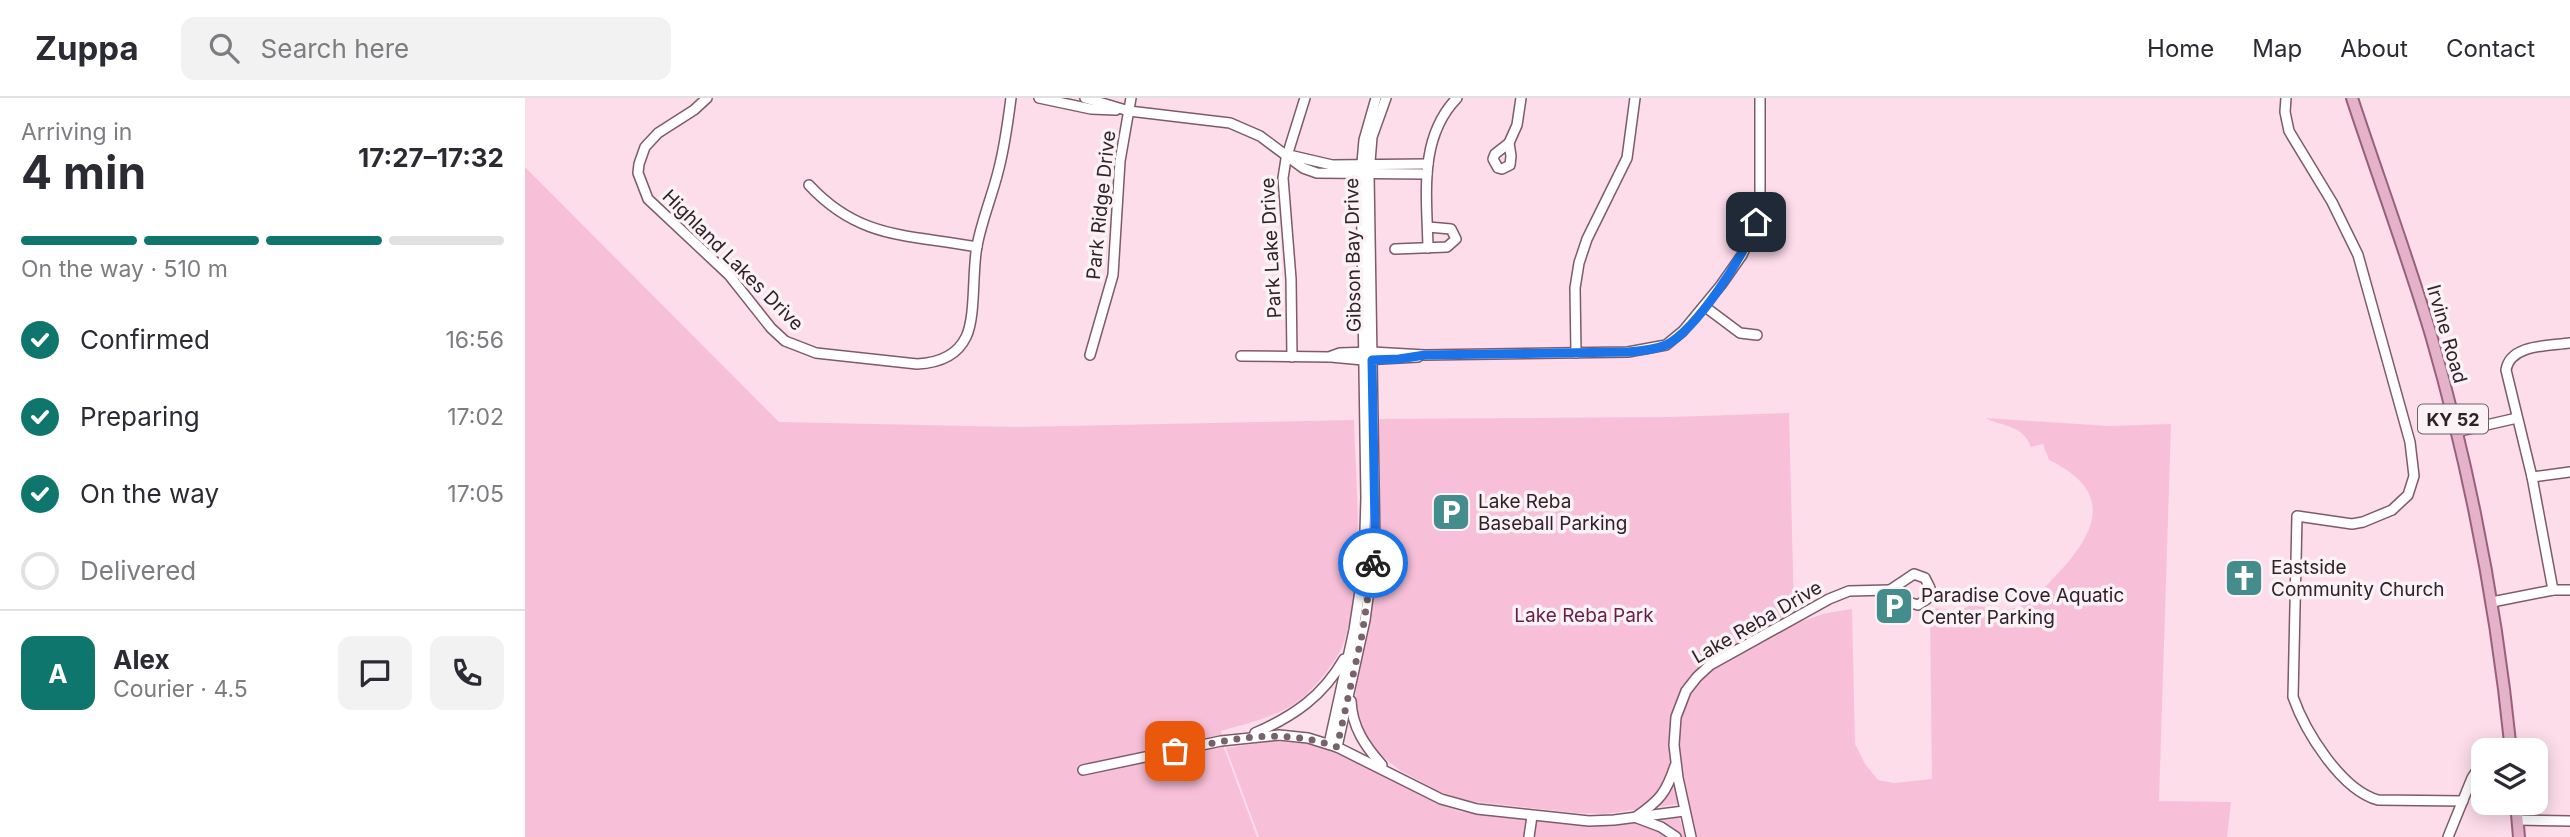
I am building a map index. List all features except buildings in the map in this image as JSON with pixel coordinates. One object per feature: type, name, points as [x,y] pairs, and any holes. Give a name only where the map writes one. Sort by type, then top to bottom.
[{"type":"main road","name":"Irvine Road","points":[[2353,98],[2431,335],[2456,432],[2492,602],[2510,738]]},
{"type":"main road","points":[[2517,815],[2519,837]]},
{"type":"street","name":"Highland Lakes Drive","points":[[707,98],[651,140],[639,164],[640,182],[648,199],[729,275],[771,328],[794,346],[815,353],[917,364],[927,364],[947,357],[962,344],[970,326],[977,247],[999,168],[1011,98]]},
{"type":"street","points":[[1039,98],[1071,102],[1091,109],[1230,122],[1260,136],[1303,168],[1317,173],[1428,169]]},
{"type":"street","points":[[1085,98],[1129,111]]},
{"type":"street","name":"Park Ridge Drive","points":[[1090,355],[1113,275],[1119,173],[1131,98]]},
{"type":"street","name":"Park Lake Drive","points":[[1292,357],[1291,279],[1283,187],[1287,155],[1305,98]]},
{"type":"street","name":"Gibson Bay Drive","points":[[1333,745],[1350,690],[1365,620],[1369,565],[1365,133],[1376,98]]},
{"type":"street","name":"Gibson Bay Drive","points":[[1365,170],[1372,137],[1386,98]]},
{"type":"street","points":[[1428,248],[1430,147],[1436,128],[1457,98]]},
{"type":"street","points":[[1509,143],[1517,125],[1521,98]]},
{"type":"street","points":[[1576,353],[1575,288],[1579,263],[1587,239],[1627,158],[1635,98]]},
{"type":"street","points":[[1241,356],[1329,357],[1340,353],[1399,359],[1425,355],[1628,352],[1655,349],[1675,339],[1736,265],[1748,244],[1756,222],[1760,184],[1760,98]]},
{"type":"street","points":[[2286,98],[2285,112],[2289,131],[2332,202],[2357,255],[2410,442],[2414,476],[2408,495],[2392,510],[2363,522],[2352,524],[2297,516],[2293,697],[2298,711],[2323,753],[2340,775],[2366,797],[2378,800],[2463,801]]},
{"type":"street","points":[[809,185],[840,212],[868,228],[977,247]]},
{"type":"street","points":[[1395,249],[1451,245],[1456,235],[1448,228],[1428,227]]},
{"type":"street","points":[[1704,306],[1739,333],[1757,335]]},
{"type":"street","points":[[2553,590],[2532,477],[2506,370],[2509,359],[2521,351],[2570,343]]},
{"type":"street","points":[[2456,432],[2517,418]]},
{"type":"street","points":[[2532,477],[2570,471]]},
{"type":"street","name":"Gibson Bay Drive","points":[[1333,745],[1350,648],[1369,565]]},
{"type":"street","name":"Lake Reba Drive","points":[[1691,837],[1676,764],[1674,735],[1679,708],[1686,691],[1703,670],[1829,599],[1849,591],[1890,590]]},
{"type":"street","points":[[2492,602],[2553,590],[2570,590]]},
{"type":"street","points":[[1245,737],[1278,723],[1310,703],[1333,678],[1350,648]]},
{"type":"street","points":[[1350,690],[1353,716],[1360,736],[1388,772]]},
{"type":"street","points":[[1083,770],[1245,737],[1294,736],[1333,745],[1428,793],[1454,804],[1477,809],[1589,821],[1684,811]]},
{"type":"street","points":[[1635,818],[1657,802],[1667,790],[1676,764]]},
{"type":"street","points":[[2448,837],[2471,781]]},
{"type":"street","points":[[1529,837],[1532,816]]},
{"type":"street","points":[[1635,818],[1661,827],[1676,837]]},
{"type":"street","points":[[2518,820],[2570,821]]},
{"type":"green space","points":[[525,167],[779,422],[1017,427],[1354,420],[1357,563],[1355,591],[1343,645],[1325,674],[1300,700],[1272,715],[1221,731],[1224,748],[1257,837],[525,837]]},
{"type":"green space","name":"Lake Reba Park","points":[[1789,413],[1794,611],[1799,622],[1852,609],[1855,744],[1865,764],[1878,780],[1894,783],[1932,779],[1930,614],[1937,608],[1959,612],[1970,605],[2004,610],[2020,607],[2045,587],[2075,554],[2092,520],[2092,504],[2086,489],[2072,474],[2049,460],[2043,444],[2031,447],[2023,434],[1985,418],[2109,426],[2171,424],[2159,801],[2231,802],[2227,837],[1695,837],[1687,803],[1604,814],[1468,801],[1438,791],[1401,771],[1375,751],[1362,731],[1355,707],[1356,687],[1377,576],[1378,419],[1671,417]]},
{"type":"green space","points":[[1272,741],[1309,744],[1330,750],[1439,804],[1462,812],[1586,826],[1679,817],[1685,837],[1259,837],[1226,748]]},
{"type":"way so far","points":[[1175,751],[1265,735],[1308,738],[1337,747],[1362,635],[1373,563]]},
{"type":"place","name":"Lake Reba Baseball Parking","points":[[1451,512]]},
{"type":"place","name":"Eastside Community Church","points":[[2244,578]]},
{"type":"place","name":"Paradise Cove Aquatic Center Parking","points":[[1894,606]]},
{"type":"route","points":[[1373,563],[1375,528],[1372,360],[1425,355],[1628,352],[1655,349],[1675,339],[1721,285],[1742,255],[1756,222]]}]
